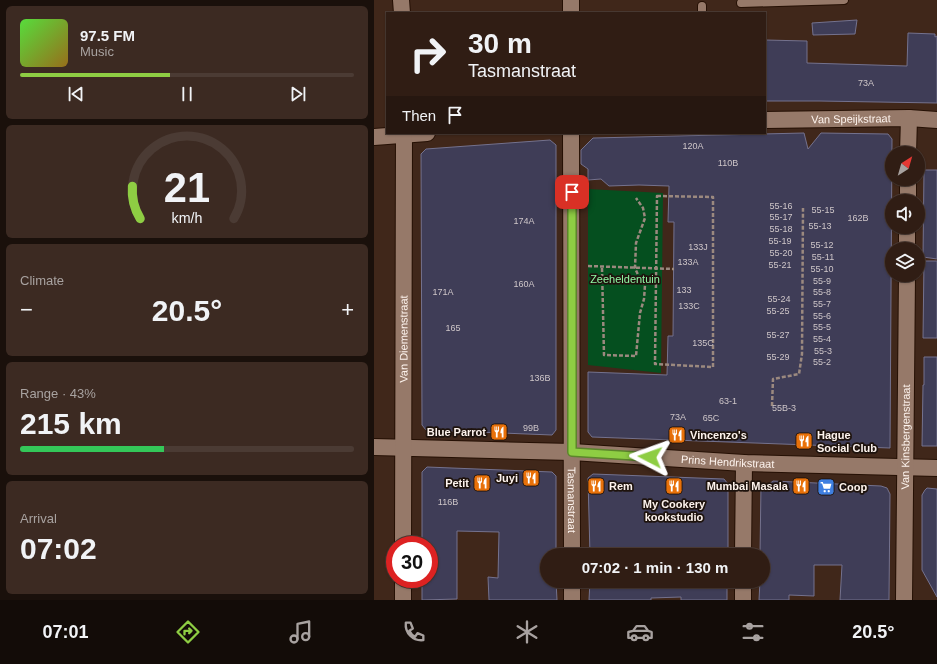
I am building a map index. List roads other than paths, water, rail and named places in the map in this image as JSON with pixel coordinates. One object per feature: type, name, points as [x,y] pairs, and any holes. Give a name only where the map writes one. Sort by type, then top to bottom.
[{"type":"street","points":[[401,0],[402,12]]},
{"type":"street","points":[[571,0],[571,12]]},
{"type":"street","points":[[908,146],[909,118]]},
{"type":"street","name":"Van Speijkstraat","points":[[766,120],[909,118],[937,120]]},
{"type":"street","points":[[374,137],[404,134]]},
{"type":"street","name":"Van Diemenstraat","points":[[403,536],[404,134]]},
{"type":"street","name":"Tasmanstraat","points":[[572,134],[572,548]]},
{"type":"street","name":"Van Kinsbergenstraat","points":[[904,600],[904,467],[907,282]]},
{"type":"street","name":"Prins Hendrikstraat","points":[[374,447],[572,452],[744,463],[937,468]]},
{"type":"street","points":[[743,548],[744,463]]},
{"type":"street","points":[[403,588],[403,600]]},
{"type":"street","points":[[572,588],[572,600]]},
{"type":"street","points":[[743,588],[743,600]]},
{"type":"lane","points":[[741,3],[844,0]]},
{"type":"place","name":"Blue Parrot","points":[[499,432]]},
{"type":"place","name":"Vincenzo's","points":[[677,435]]},
{"type":"place","name":"Hague Social Club","points":[[804,441]]},
{"type":"place","name":"Juyi","points":[[531,478]]},
{"type":"place","name":"Petit","points":[[482,483]]},
{"type":"place","name":"Rem","points":[[596,486]]},
{"type":"place","name":"My Cookery kookstudio","points":[[674,486]]},
{"type":"place","name":"Mumbai Masala","points":[[801,486]]},
{"type":"place","name":"Coop","points":[[826,487]]},
{"type":"park label","name":"Zeeheldentuin","points":[[625,279]]}]
